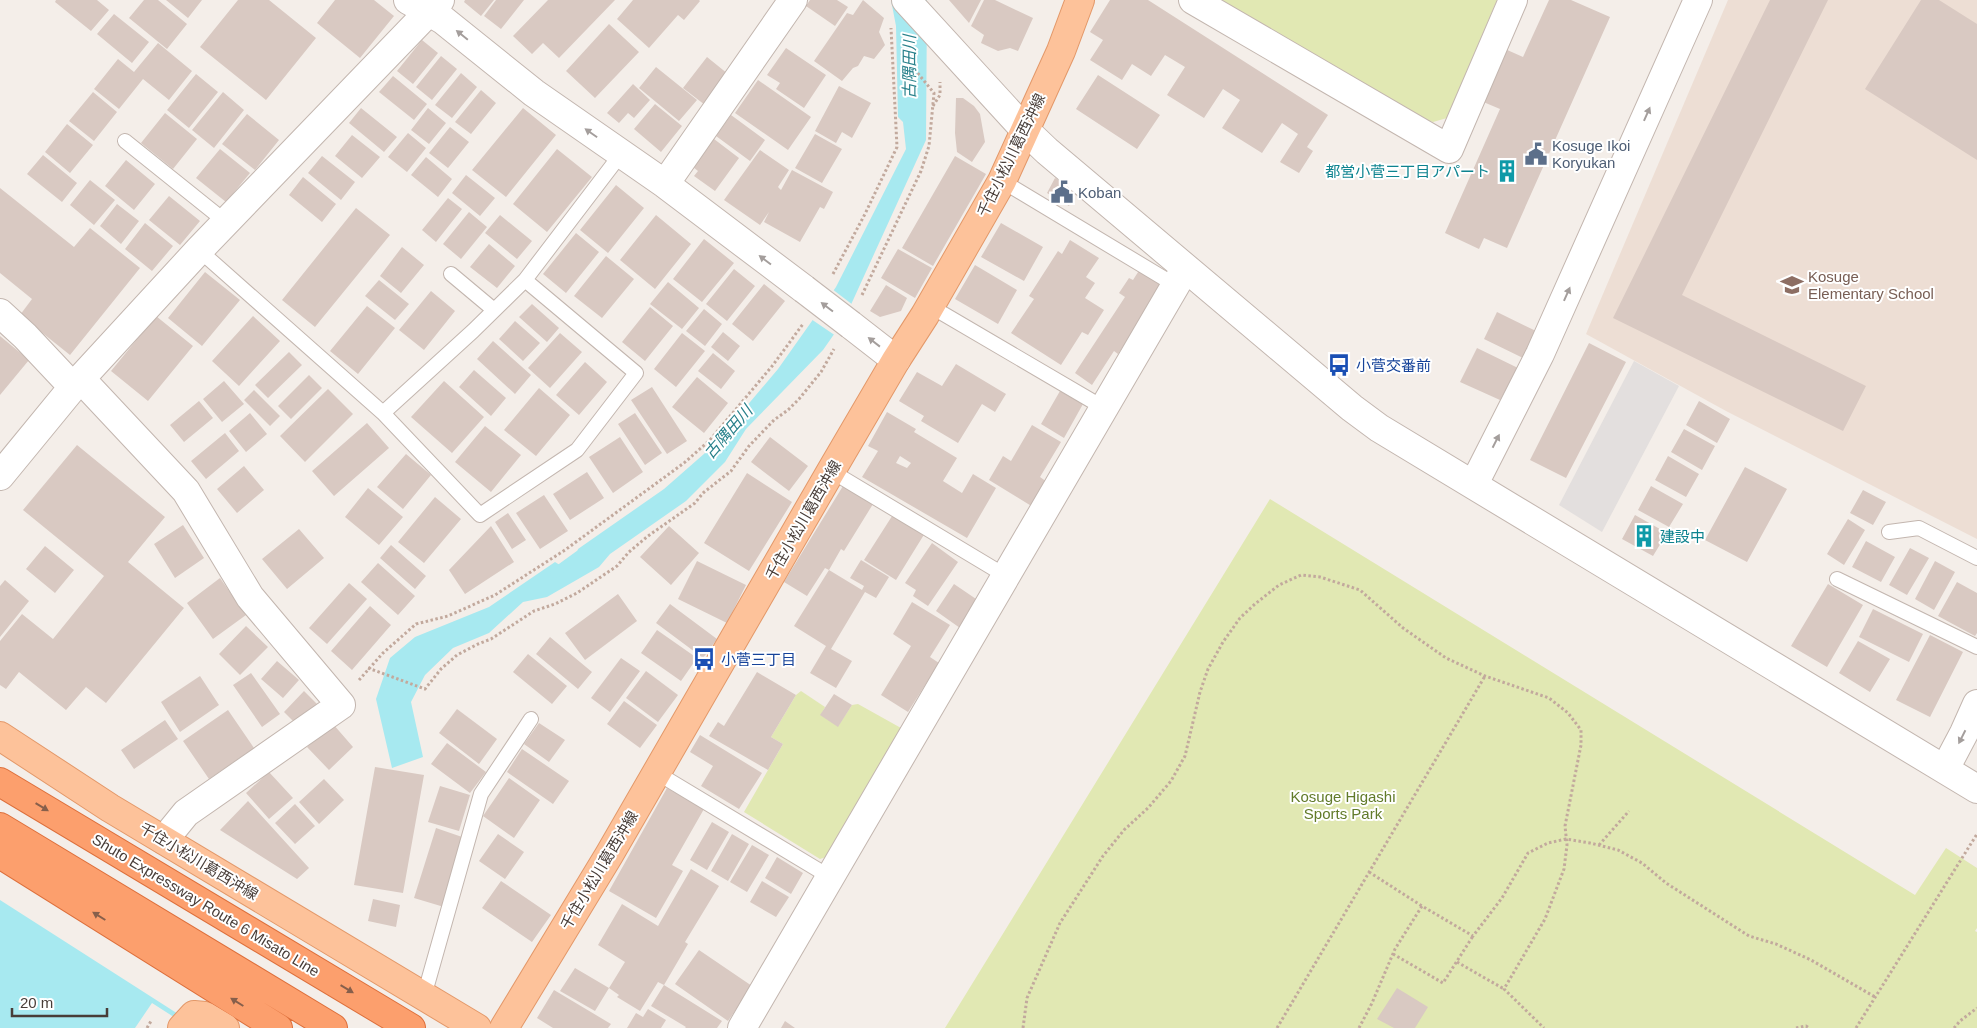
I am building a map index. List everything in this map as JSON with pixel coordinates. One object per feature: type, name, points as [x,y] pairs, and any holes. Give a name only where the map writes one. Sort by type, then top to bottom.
[{"type":"highway","name":"Shuto Expressway Route 6 Misato Line","points":[[0,782],[411,1028]]},
{"type":"highway","points":[[0,817],[308,1028]]},
{"type":"highway","points":[[0,827],[333,1028]]},
{"type":"highway","points":[[0,854],[278,1028]]},
{"type":"main road","name":"千住小松川葛西沖線","points":[[504,1028],[609,855],[830,472],[930,306],[1002,181],[1061,51],[1080,0]]},
{"type":"main road","name":"千住小松川葛西沖線","points":[[0,736],[110,808],[477,1028]]},
{"type":"main road","points":[[184,1025],[194,1015],[205,1016],[225,1028]]},
{"type":"street","points":[[665,184],[793,0]]},
{"type":"street","points":[[1193,0],[1449,149],[1513,0]]},
{"type":"street","points":[[1474,484],[1540,354],[1698,0]]},
{"type":"street","points":[[907,1],[1025,130],[1180,277],[1379,428],[1977,789]]},
{"type":"street","points":[[0,476],[77,383],[426,4],[443,20],[534,93],[665,184],[896,360]]},
{"type":"street","points":[[742,1028],[1180,277]]},
{"type":"street","points":[[0,313],[77,383],[186,491],[250,597],[341,706],[186,813],[164,840]]},
{"type":"street","points":[[1945,769],[1977,704]]},
{"type":"lane","points":[[125,141],[226,222]]},
{"type":"lane","points":[[383,413],[525,280],[621,154]]},
{"type":"lane","points":[[1002,181],[1180,277]]},
{"type":"lane","points":[[198,250],[383,413],[480,515],[576,450],[636,373],[525,280]]},
{"type":"lane","points":[[451,274],[494,310]]},
{"type":"lane","points":[[930,306],[1104,408]]},
{"type":"lane","points":[[830,472],[1006,576]]},
{"type":"lane","points":[[1888,532],[1919,528],[1977,558]]},
{"type":"lane","points":[[1837,579],[1977,647]]},
{"type":"lane","points":[[424,996],[480,794],[531,719]]},
{"type":"lane","points":[[656,773],[830,877]]},
{"type":"path","points":[[341,706],[368,668],[416,624],[448,616],[495,595],[565,550],[684,463],[710,440],[773,365],[811,295],[865,214],[897,147],[891,23],[907,1]]},
{"type":"path","points":[[368,668],[425,689],[441,669],[457,655],[478,644],[491,640],[534,611],[555,604],[577,593],[617,566],[629,552],[648,536],[680,514],[731,472],[749,446],[774,420],[788,410],[822,372],[837,344],[851,325],[861,298],[921,171],[929,146],[934,92],[902,54],[904,40],[910,46]]},
{"type":"path","points":[[933,107],[940,96],[939,80],[955,54]]},
{"type":"path","points":[[1023,1028],[1027,998],[1060,923],[1103,856],[1124,830],[1148,808],[1171,781],[1185,756],[1200,692],[1208,669],[1223,642],[1240,618],[1279,585],[1300,575],[1320,577],[1360,590],[1420,641],[1446,658],[1485,676],[1549,698],[1568,713],[1581,730],[1581,745],[1566,817],[1564,870],[1545,919],[1504,989]]},
{"type":"path","points":[[1277,1028],[1485,676]]},
{"type":"path","points":[[1599,845],[1629,811]]},
{"type":"path","points":[[1856,1028],[1977,834]]},
{"type":"path","points":[[1393,954],[1443,983],[1473,936],[1502,898],[1528,853],[1548,843],[1566,839],[1618,850],[1642,863],[1666,882],[1749,936],[1776,944],[1811,960],[1875,997]]},
{"type":"path","points":[[1369,872],[1473,936]]},
{"type":"path","points":[[1359,1028],[1393,954],[1422,906]]},
{"type":"path","points":[[1457,962],[1504,989],[1544,1028]]},
{"type":"path","points":[[1954,1028],[1977,1008]]},
{"type":"path","points":[[1796,1028],[1806,1026],[1809,1028]]},
{"type":"shaded area","name":"Kosuge Elementary School","points":[[1728,0],[1977,0],[1977,539],[1726,411],[1586,334]]},
{"type":"shaded area","points":[[1634,361],[1679,386],[1602,532],[1559,505]]},
{"type":"green space","points":[[1220,0],[1497,0],[1447,118],[1433,122],[1414,116]]},
{"type":"green space","name":"Kosuge Higashi Sports Park","points":[[1270,499],[1915,895],[1946,848],[1977,868],[1977,928],[1975,931],[1977,932],[1977,1028],[945,1028]]},
{"type":"green space","points":[[801,691],[825,707],[821,715],[838,726],[852,705],[858,704],[901,728],[829,856],[820,859],[744,812],[783,744],[771,737],[796,695]]},
{"type":"water","points":[[891,0],[927,0],[926,140],[844,320],[823,350],[746,429],[725,462],[686,501],[610,554],[599,567],[547,597],[523,602],[489,633],[453,648],[425,675],[411,702],[423,757],[392,768],[376,699],[390,658],[415,637],[489,607],[555,562],[563,567],[576,557],[578,549],[664,489],[713,446],[778,369],[836,287],[906,149],[903,122],[898,117],[896,26]]},
{"type":"water","points":[[0,900],[200,1028],[0,1028]]},
{"type":"pier","points":[[832,289],[853,305],[846,321],[836,336],[811,319]]},
{"type":"pier","points":[[152,1003],[191,1028],[135,1028]]},
{"type":"building","points":[[56,0],[97,0],[109,10],[91,31],[55,2]]},
{"type":"building","points":[[144,0],[158,0],[187,24],[167,49],[129,18]]},
{"type":"building","points":[[166,0],[202,0],[188,18]]},
{"type":"building","points":[[238,0],[269,0],[316,38],[266,100],[200,47]]},
{"type":"building","points":[[335,0],[374,0],[394,16],[360,58],[317,23]]},
{"type":"building","points":[[465,0],[494,0],[481,16],[464,2]]},
{"type":"building","points":[[496,0],[524,0],[501,29],[484,16]]},
{"type":"building","points":[[548,0],[615,0],[559,58],[543,43],[532,54],[513,36]]},
{"type":"building","points":[[633,0],[700,1],[684,20],[678,15],[649,48],[617,19]]},
{"type":"building","points":[[810,0],[837,0],[848,7],[835,26],[806,6]]},
{"type":"building","points":[[863,0],[884,18],[879,32],[885,45],[874,59],[864,56],[858,66],[853,68],[842,81],[814,61],[847,13],[853,15]]},
{"type":"building","points":[[949,0],[981,0],[969,23]]},
{"type":"building","points":[[984,0],[995,0],[1033,18],[1018,51],[1010,48],[998,51],[981,43],[984,35],[971,26]]},
{"type":"building","points":[[1110,0],[1148,0],[1328,115],[1307,147],[1313,151],[1299,173],[1280,162],[1298,134],[1282,123],[1262,153],[1222,128],[1240,100],[1223,89],[1204,118],[1167,95],[1185,67],[1165,55],[1151,76],[1132,64],[1122,80],[1090,60],[1103,40],[1090,32]]},
{"type":"building","name":"都営小菅三丁目アパート","points":[[1549,0],[1571,0],[1610,17],[1507,248],[1484,238],[1479,249],[1445,233],[1500,109],[1481,101],[1505,49],[1523,57]]},
{"type":"building","points":[[1770,0],[1828,0],[1682,295],[1866,386],[1843,431],[1613,318]]},
{"type":"building","points":[[1921,0],[1939,0],[1977,24],[1977,160],[1865,89]]},
{"type":"building","points":[[114,14],[149,42],[132,63],[97,34]]},
{"type":"building","points":[[609,24],[639,52],[595,98],[566,71]]},
{"type":"building","points":[[422,40],[438,53],[413,84],[397,71]]},
{"type":"building","points":[[158,43],[192,71],[169,100],[143,79],[119,109],[94,89],[118,59],[134,72]]},
{"type":"building","points":[[786,48],[826,75],[804,108],[776,89],[780,83],[767,75]]},
{"type":"building","points":[[441,56],[457,69],[432,100],[416,87]]},
{"type":"building","points":[[707,57],[728,74],[705,105],[683,88]]},
{"type":"building","points":[[656,67],[697,100],[679,121],[639,88]]},
{"type":"building","points":[[461,73],[477,87],[452,118],[435,105]]},
{"type":"building","points":[[196,74],[218,92],[189,128],[167,110]]},
{"type":"building","points":[[1098,75],[1160,115],[1137,149],[1076,109]]},
{"type":"building","points":[[393,76],[427,104],[414,120],[379,92]]},
{"type":"building","points":[[758,80],[811,117],[788,150],[735,113]]},
{"type":"building","points":[[633,84],[650,100],[634,118],[628,113],[619,123],[607,113]]},
{"type":"building","points":[[839,86],[871,103],[852,138],[842,132],[836,143],[815,131]]},
{"type":"building","points":[[481,90],[496,103],[471,134],[455,122]]},
{"type":"building","points":[[93,92],[117,112],[94,141],[69,121]]},
{"type":"building","points":[[223,92],[244,110],[214,148],[192,130]]},
{"type":"building","points":[[956,98],[963,98],[974,106],[980,114],[985,142],[972,162],[957,152],[955,133]]},
{"type":"building","points":[[655,104],[682,126],[661,152],[634,129]]},
{"type":"building","points":[[361,108],[397,137],[384,152],[349,123]]},
{"type":"building","points":[[428,108],[446,123],[429,144],[411,130]]},
{"type":"building","points":[[523,108],[556,135],[506,197],[472,170]]},
{"type":"building","points":[[165,113],[197,139],[173,169],[141,143]]},
{"type":"building","points":[[247,114],[279,140],[255,170],[222,144]]},
{"type":"building","points":[[731,115],[765,140],[750,161],[716,136]]},
{"type":"building","points":[[67,124],[93,145],[70,173],[45,152]]},
{"type":"building","points":[[450,127],[469,142],[448,168],[429,153]]},
{"type":"building","points":[[408,133],[426,148],[407,172],[388,157]]},
{"type":"building","points":[[815,134],[842,149],[822,183],[795,168]]},
{"type":"building","points":[[352,135],[380,157],[362,178],[335,156]]},
{"type":"building","points":[[714,139],[739,158],[715,191],[694,176],[698,171],[693,167]]},
{"type":"building","points":[[220,149],[250,173],[226,202],[196,178]]},
{"type":"building","points":[[557,149],[592,177],[547,232],[513,204]]},
{"type":"building","points":[[760,150],[789,170],[778,187],[781,190],[792,170],[833,192],[824,209],[820,207],[800,242],[764,222],[769,212],[760,225],[724,200]]},
{"type":"building","points":[[43,155],[77,183],[62,202],[27,174]]},
{"type":"building","points":[[322,156],[355,182],[341,200],[308,173]]},
{"type":"building","points":[[955,156],[986,174],[933,266],[902,248]]},
{"type":"building","points":[[426,157],[452,179],[438,197],[411,175]]},
{"type":"building","points":[[126,160],[155,184],[134,210],[105,186]]},
{"type":"building","points":[[466,175],[495,198],[480,216],[452,193]]},
{"type":"building","points":[[303,177],[336,204],[322,222],[289,195]]},
{"type":"building","points":[[1055,178],[1077,191],[1069,206],[1047,193]]},
{"type":"building","points":[[90,180],[115,200],[94,225],[70,205]]},
{"type":"building","points":[[616,185],[644,208],[608,253],[580,230]]},
{"type":"building","points":[[0,188],[74,247],[90,228],[140,268],[70,355],[20,315],[32,299],[0,273]]},
{"type":"building","points":[[169,196],[200,221],[180,245],[149,220]]},
{"type":"building","points":[[448,198],[462,209],[436,242],[422,230]]},
{"type":"building","points":[[117,204],[139,221],[121,244],[100,226]]},
{"type":"building","points":[[356,208],[390,235],[315,327],[282,300]]},
{"type":"building","points":[[469,212],[487,227],[461,259],[443,244]]},
{"type":"building","points":[[500,215],[532,241],[517,259],[485,233]]},
{"type":"building","points":[[656,215],[691,244],[655,289],[620,260]]},
{"type":"building","points":[[145,223],[173,246],[152,271],[125,249]]},
{"type":"building","points":[[1001,223],[1043,247],[1024,281],[981,257]]},
{"type":"building","points":[[576,233],[599,252],[566,293],[543,274]]},
{"type":"building","points":[[704,239],[734,263],[702,302],[673,279]]},
{"type":"building","points":[[1070,240],[1099,258],[1086,277],[1095,283],[1085,298],[1104,310],[1088,335],[1082,332],[1061,365],[1011,333],[1034,299],[1029,296],[1058,251],[1062,254]]},
{"type":"building","points":[[489,244],[515,266],[497,288],[470,267]]},
{"type":"building","points":[[402,247],[424,265],[401,293],[380,276]]},
{"type":"building","points":[[898,249],[932,268],[915,298],[881,278]]},
{"type":"building","points":[[606,256],[634,279],[602,318],[574,296]]},
{"type":"building","points":[[975,265],[1017,290],[998,324],[955,299]]},
{"type":"building","points":[[734,269],[755,286],[727,321],[706,304]]},
{"type":"building","points":[[1140,269],[1164,285],[1118,354],[1114,351],[1092,385],[1075,373],[1125,297],[1119,293],[1129,278],[1133,280]]},
{"type":"building","points":[[205,272],[240,300],[202,346],[168,318]]},
{"type":"building","points":[[379,280],[409,304],[395,320],[365,296]]},
{"type":"building","points":[[668,282],[699,308],[682,329],[650,304]]},
{"type":"building","points":[[764,284],[785,301],[753,341],[732,324]]},
{"type":"building","points":[[886,285],[907,298],[901,311],[880,317],[870,311]]},
{"type":"building","points":[[431,291],[455,311],[424,350],[399,330]]},
{"type":"building","points":[[532,304],[559,328],[547,342],[519,317]]},
{"type":"building","points":[[367,306],[395,328],[358,374],[330,351]]},
{"type":"building","points":[[650,307],[673,326],[645,361],[622,342]]},
{"type":"building","points":[[704,309],[722,324],[705,346],[686,331]]},
{"type":"building","points":[[1497,312],[1536,331],[1523,358],[1484,339]]},
{"type":"building","points":[[156,316],[193,346],[148,401],[111,371]]},
{"type":"building","points":[[253,316],[280,341],[239,386],[212,361]]},
{"type":"building","points":[[515,321],[540,343],[523,361],[499,339]]},
{"type":"building","points":[[723,332],[740,346],[728,361],[711,347]]},
{"type":"building","points":[[560,333],[582,352],[550,388],[528,368]]},
{"type":"building","points":[[682,333],[705,351],[676,387],[654,369]]},
{"type":"building","points":[[0,336],[29,360],[0,395]]},
{"type":"building","points":[[493,341],[531,375],[515,394],[477,359]]},
{"type":"building","points":[[1589,343],[1626,362],[1566,478],[1530,460]]},
{"type":"building","points":[[1477,348],[1518,368],[1500,400],[1460,382]]},
{"type":"building","points":[[289,352],[302,365],[268,398],[255,385]]},
{"type":"building","points":[[713,353],[735,371],[721,389],[698,371]]},
{"type":"building","points":[[585,362],[607,382],[579,415],[556,395]]},
{"type":"building","points":[[956,364],[1006,394],[995,412],[982,404],[958,443],[921,421],[924,416],[899,401],[917,372],[942,386]]},
{"type":"building","points":[[474,370],[506,398],[491,416],[459,387]]},
{"type":"building","points":[[309,375],[322,388],[291,419],[278,406]]},
{"type":"building","points":[[697,377],[728,403],[704,433],[672,407]]},
{"type":"building","points":[[224,381],[244,404],[222,422],[203,399]]},
{"type":"building","points":[[444,381],[484,417],[452,453],[411,417]]},
{"type":"building","points":[[652,387],[687,441],[667,454],[631,400]]},
{"type":"building","points":[[539,388],[570,415],[536,456],[504,430]]},
{"type":"building","points":[[328,389],[353,414],[305,462],[280,436]]},
{"type":"building","points":[[254,390],[280,416],[270,426],[244,400]]},
{"type":"building","points":[[1060,391],[1083,404],[1064,438],[1041,424]]},
{"type":"building","points":[[199,401],[213,418],[184,442],[170,425]]},
{"type":"building","points":[[1699,401],[1730,419],[1717,443],[1686,425]]},
{"type":"building","points":[[887,412],[916,429],[914,432],[957,458],[943,481],[962,493],[973,474],[996,488],[967,538],[862,477],[878,451],[868,446]],"holes":[[[900,456],[911,463],[907,468],[896,463]]]},
{"type":"building","points":[[250,413],[267,434],[246,452],[229,431]]},
{"type":"building","points":[[635,413],[662,453],[645,465],[618,424]]},
{"type":"building","points":[[367,423],[389,448],[334,496],[312,471]]},
{"type":"building","points":[[1032,425],[1061,442],[1040,477],[1047,482],[1033,507],[989,480],[1003,456],[1011,461]]},
{"type":"building","points":[[485,426],[521,455],[491,492],[455,462]]},
{"type":"building","points":[[1684,429],[1715,446],[1702,470],[1671,452]]},
{"type":"building","points":[[225,433],[239,451],[206,479],[191,461]]},
{"type":"building","points":[[620,437],[643,472],[613,493],[589,457]]},
{"type":"building","points":[[770,437],[808,466],[789,491],[751,462]]},
{"type":"building","points":[[77,445],[165,517],[128,562],[184,608],[106,703],[86,687],[66,710],[19,672],[6,689],[0,685],[0,641],[22,614],[53,639],[104,576],[23,510]]},
{"type":"building","points":[[406,454],[431,475],[403,509],[377,487]]},
{"type":"building","name":"建設中","points":[[1668,456],[1699,474],[1686,497],[1655,480]]},
{"type":"building","points":[[244,466],[264,490],[237,513],[217,489]]},
{"type":"building","points":[[1745,467],[1787,489],[1747,562],[1705,540]]},
{"type":"building","points":[[587,472],[604,498],[570,520],[553,494]]},
{"type":"building","points":[[747,473],[792,502],[749,571],[704,543]]},
{"type":"building","points":[[843,486],[873,504],[844,551],[841,549],[829,570],[825,568],[807,596],[784,582]]},
{"type":"building","name":"建設中","points":[[1651,486],[1683,504],[1669,527],[1638,510]]},
{"type":"building","points":[[368,488],[403,517],[379,545],[345,517]]},
{"type":"building","points":[[1863,490],[1886,502],[1873,525],[1850,513]]},
{"type":"building","points":[[544,495],[568,531],[540,549],[516,513]]},
{"type":"building","points":[[435,497],[461,519],[424,563],[398,542]]},
{"type":"building","points":[[508,513],[526,540],[512,549],[495,522]]},
{"type":"building","points":[[894,513],[925,533],[896,580],[864,560]]},
{"type":"building","name":"建設中","points":[[1635,515],[1667,533],[1653,556],[1622,539]]},
{"type":"building","points":[[1848,519],[1865,530],[1844,565],[1827,554]]},
{"type":"building","points":[[183,525],[204,558],[175,578],[154,544]]},
{"type":"building","points":[[491,526],[514,562],[465,594],[449,570]]},
{"type":"building","points":[[669,526],[699,553],[671,585],[640,557]]},
{"type":"building","points":[[299,529],[324,558],[287,589],[262,559]]},
{"type":"building","points":[[1866,541],[1895,557],[1881,582],[1852,567]]},
{"type":"building","points":[[932,543],[958,562],[928,606],[913,596],[916,590],[905,583]]},
{"type":"building","points":[[391,545],[426,576],[415,589],[380,558]]},
{"type":"building","points":[[45,546],[74,570],[55,593],[26,569]]},
{"type":"building","points":[[1910,548],[1929,558],[1907,595],[1889,585]]},
{"type":"building","points":[[861,560],[889,577],[876,598],[865,592],[831,649],[852,661],[836,688],[810,673],[826,646],[794,626],[829,570],[862,590],[864,586],[850,578]]},
{"type":"building","points":[[697,561],[746,585],[727,623],[678,599]]},
{"type":"building","points":[[1935,561],[1955,572],[1934,610],[1915,599]]},
{"type":"building","points":[[378,563],[415,596],[398,615],[361,582]]},
{"type":"building","points":[[220,578],[246,615],[213,639],[187,603]]},
{"type":"building","points":[[5,580],[29,601],[0,637],[0,586]]},
{"type":"building","points":[[1957,582],[1977,593],[1977,633],[1975,636],[1938,616]]},
{"type":"building","points":[[349,583],[367,599],[327,644],[309,628]]},
{"type":"building","points":[[954,584],[979,601],[960,628],[936,611]]},
{"type":"building","points":[[1828,584],[1863,605],[1827,667],[1791,646]]},
{"type":"building","points":[[618,594],[637,621],[585,660],[565,633]]},
{"type":"building","points":[[912,602],[950,625],[930,657],[939,663],[908,712],[881,695],[911,646],[893,634]]},
{"type":"building","points":[[670,604],[717,639],[703,658],[656,623]]},
{"type":"building","points":[[370,606],[391,625],[352,670],[331,651]]},
{"type":"building","points":[[1873,609],[1923,634],[1909,662],[1859,637]]},
{"type":"building","points":[[246,626],[268,647],[240,675],[219,654]]},
{"type":"building","points":[[657,630],[697,658],[681,681],[641,653]]},
{"type":"building","points":[[1930,635],[1963,652],[1930,717],[1896,700]]},
{"type":"building","points":[[550,637],[592,672],[578,689],[536,654]]},
{"type":"building","points":[[1858,641],[1890,659],[1870,692],[1839,673]]},
{"type":"building","points":[[528,654],[567,686],[552,704],[513,672]]},
{"type":"building","points":[[621,658],[640,671],[610,712],[591,698]]},
{"type":"building","points":[[277,661],[299,680],[283,698],[261,679]]},
{"type":"building","points":[[646,671],[678,695],[658,722],[626,698]]},
{"type":"building","points":[[757,672],[796,695],[771,737],[783,744],[768,770],[709,736],[718,722],[724,726]]},
{"type":"building","points":[[251,673],[280,714],[262,727],[233,685]]},
{"type":"building","points":[[200,676],[219,705],[180,732],[161,702]]},
{"type":"building","points":[[304,691],[321,708],[300,728],[284,712]]},
{"type":"building","points":[[834,694],[852,705],[838,727],[820,715]]},
{"type":"building","points":[[624,701],[657,725],[640,748],[607,724]]},
{"type":"building","points":[[457,709],[497,739],[479,764],[439,733]]},
{"type":"building","points":[[228,710],[254,748],[209,779],[183,741]]},
{"type":"building","points":[[165,720],[178,739],[134,769],[121,750]]},
{"type":"building","points":[[539,723],[565,740],[549,762],[524,744]]},
{"type":"building","points":[[333,724],[353,747],[329,770],[307,747]]},
{"type":"building","points":[[700,735],[762,773],[739,809],[701,786],[713,766],[690,752]]},
{"type":"building","points":[[447,743],[486,772],[470,793],[431,764]]},
{"type":"building","points":[[522,749],[569,781],[553,804],[507,772]]},
{"type":"building","points":[[375,767],[424,775],[403,893],[354,885]]},
{"type":"building","points":[[269,772],[293,798],[269,819],[246,793]]},
{"type":"building","points":[[509,778],[540,800],[514,838],[483,816]]},
{"type":"building","points":[[324,779],[344,800],[319,824],[299,802]]},
{"type":"building","points":[[440,786],[470,795],[459,831],[428,822]]},
{"type":"building","points":[[667,788],[704,809],[672,865],[683,871],[656,918],[609,891]]},
{"type":"building","points":[[248,801],[309,868],[297,879],[220,830]]},
{"type":"building","points":[[295,804],[315,826],[295,844],[275,823]]},
{"type":"building","points":[[712,822],[729,832],[707,870],[690,860]]},
{"type":"building","points":[[436,828],[465,838],[444,907],[414,898]]},
{"type":"building","points":[[498,834],[524,852],[505,879],[479,861]]},
{"type":"building","points":[[732,834],[749,844],[728,881],[711,871]]},
{"type":"building","points":[[752,845],[769,855],[747,892],[730,882]]},
{"type":"building","points":[[777,857],[803,873],[791,894],[765,878]]},
{"type":"building","points":[[691,869],[719,886],[685,942],[688,944],[664,985],[658,982],[640,1011],[617,997],[619,995],[609,988],[625,962],[598,945],[622,904],[658,926]]},
{"type":"building","points":[[501,881],[551,915],[532,942],[482,908]]},
{"type":"building","points":[[762,881],[789,897],[776,917],[750,902]]},
{"type":"building","points":[[373,899],[400,905],[396,927],[368,921]]},
{"type":"building","points":[[699,950],[752,986],[728,1021],[675,984]]},
{"type":"building","points":[[575,968],[609,988],[595,1011],[560,991]]},
{"type":"building","points":[[664,985],[722,1021],[717,1028],[685,1028],[651,1006]]},
{"type":"building","points":[[1397,988],[1428,1007],[1415,1028],[1394,1028],[1377,1019]]},
{"type":"building","points":[[554,990],[611,1024],[608,1028],[553,1028],[537,1018]]},
{"type":"building","points":[[648,1009],[666,1020],[661,1028],[627,1028],[636,1013],[643,1017]]},
{"type":"building","points":[[785,1021],[795,1028],[781,1028]]},
{"type":"waterway","name":"古隅田川","points":[[555,573],[588,549]]},
{"type":"place","name":"Kosuge Ikoi Koryukan","points":[[1536,154]]},
{"type":"place","name":"都営小菅三丁目アパート","points":[[1507,171]]},
{"type":"place","name":"Koban","points":[[1062,192]]},
{"type":"place","name":"Kosuge Elementary School","points":[[1792,285]]},
{"type":"place","name":"小菅交番前","points":[[1339,365]]},
{"type":"place","name":"建設中","points":[[1644,536]]},
{"type":"place","name":"小菅三丁目","points":[[704,659]]}]
